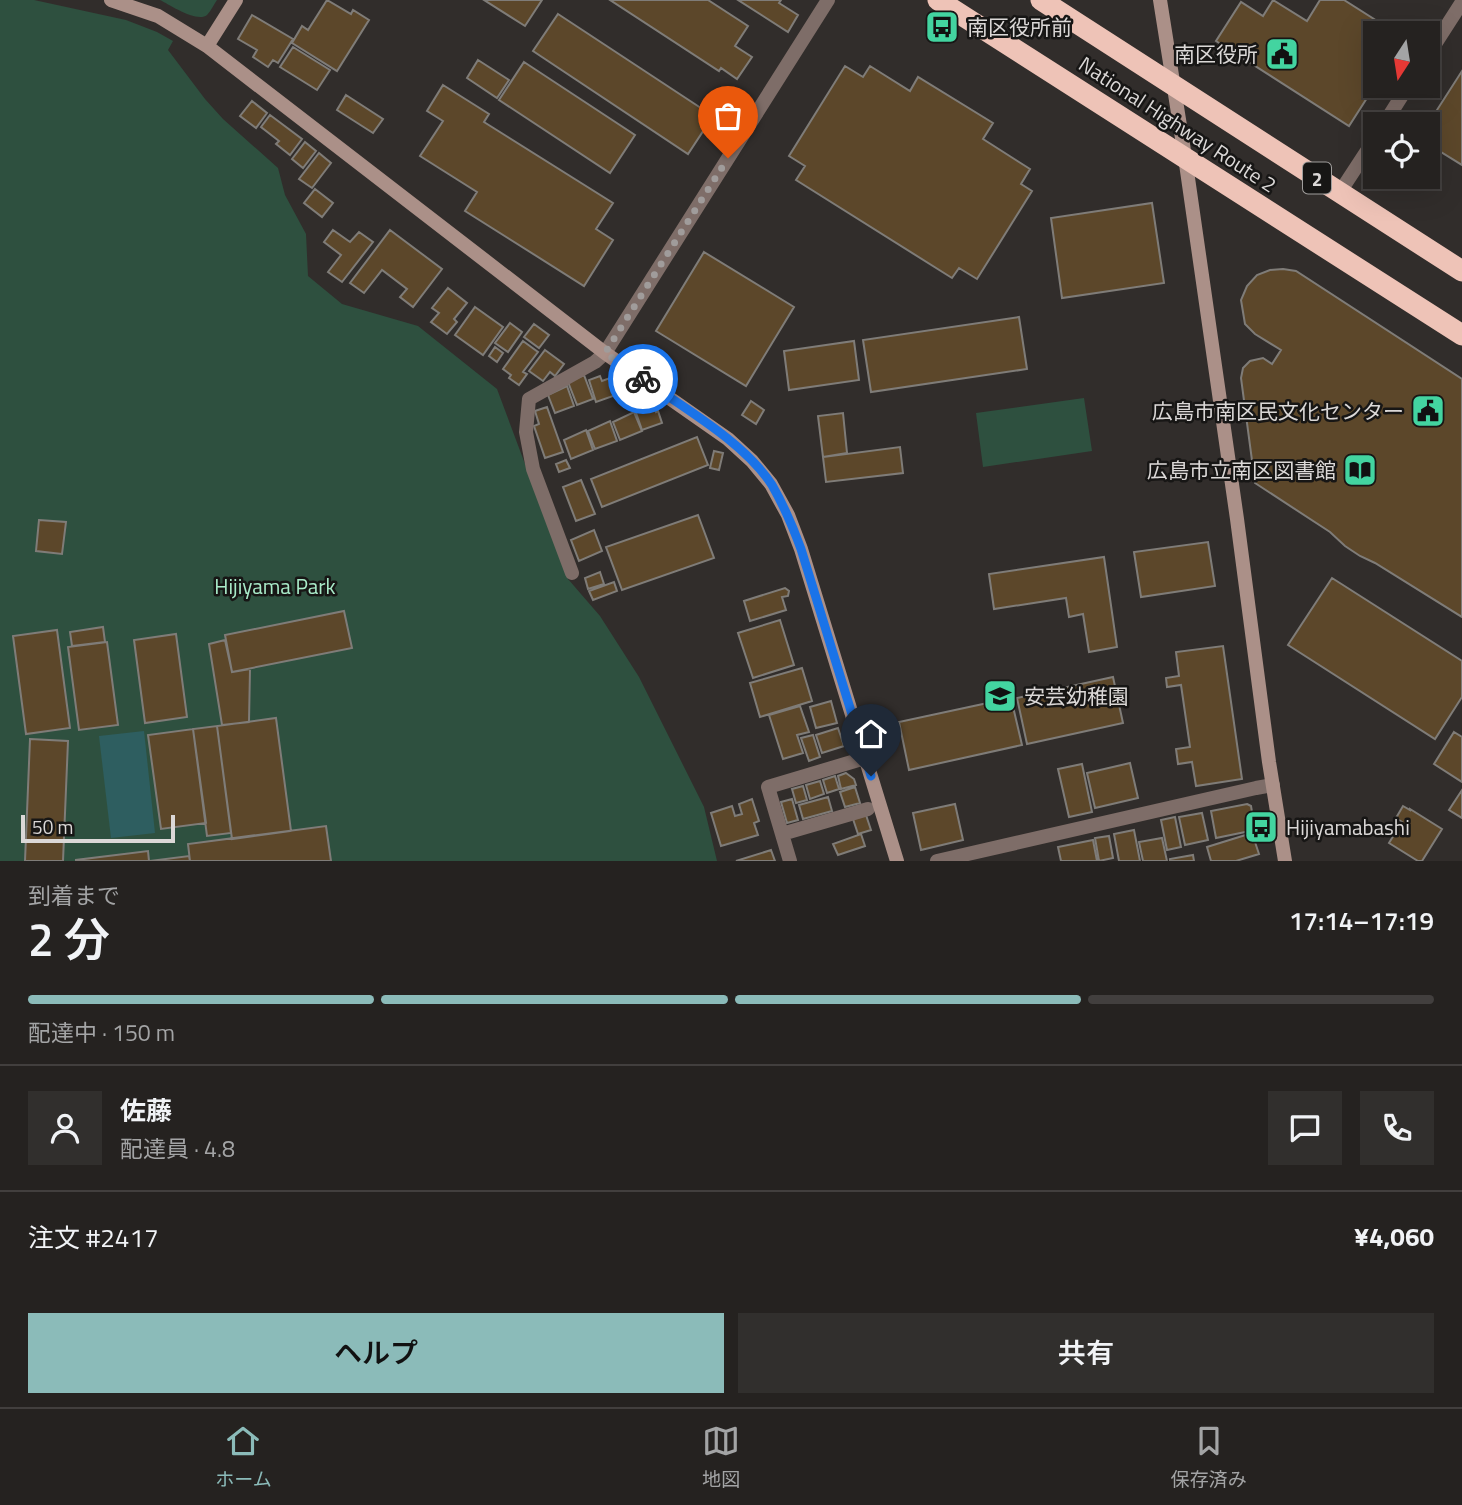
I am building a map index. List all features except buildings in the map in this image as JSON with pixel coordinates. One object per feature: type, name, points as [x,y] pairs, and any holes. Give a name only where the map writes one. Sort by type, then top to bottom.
[{"type":"highway","name":"National Highway Route 2","points":[[938,0],[1462,335]]},
{"type":"highway","name":"National Highway Route 2","points":[[1041,0],[1462,271]]},
{"type":"street","points":[[111,0],[158,16],[207,46],[605,353],[728,439],[752,461],[771,484],[788,515],[801,549],[897,861]]},
{"type":"street","points":[[207,46],[236,0]]},
{"type":"street","points":[[572,573],[533,469],[526,432],[529,399],[595,362],[605,353],[828,0]]},
{"type":"street","points":[[1160,0],[1185,157],[1285,861]]},
{"type":"street","points":[[1440,36],[1462,2]]},
{"type":"street","points":[[1340,192],[1363,157]]},
{"type":"street","points":[[790,861],[768,787],[865,758]]},
{"type":"street","points":[[937,861],[1273,785]]},
{"type":"street","points":[[782,834],[868,808]]},
{"type":"green space","name":"Hijiyama Park","points":[[0,0],[34,0],[126,20],[173,41],[168,50],[205,99],[223,119],[278,168],[285,195],[306,234],[308,276],[342,304],[418,326],[497,389],[568,579],[600,616],[639,677],[704,807],[717,861],[0,861]]},
{"type":"green space","points":[[160,0],[217,0],[207,15],[197,17]]},
{"type":"green space","points":[[1084,398],[1092,451],[983,467],[976,413]]},
{"type":"water","points":[[144,731],[155,833],[111,838],[99,736]]},
{"type":"way so far","points":[[643,379],[605,353],[728,158]]},
{"type":"place","name":"南区役所前","points":[[942,27]]},
{"type":"place","name":"南区役所","points":[[1282,54]]},
{"type":"place","name":"広島市南区民文化センター","points":[[1428,411]]},
{"type":"place","name":"広島市立南区図書館","points":[[1360,470]]},
{"type":"place","name":"安芸幼稚園","points":[[1000,696]]},
{"type":"place","name":"Hijiyamabashi","points":[[1261,827]]},
{"type":"route","points":[[643,379],[728,439],[752,461],[771,484],[788,515],[801,549],[871,776]]}]
